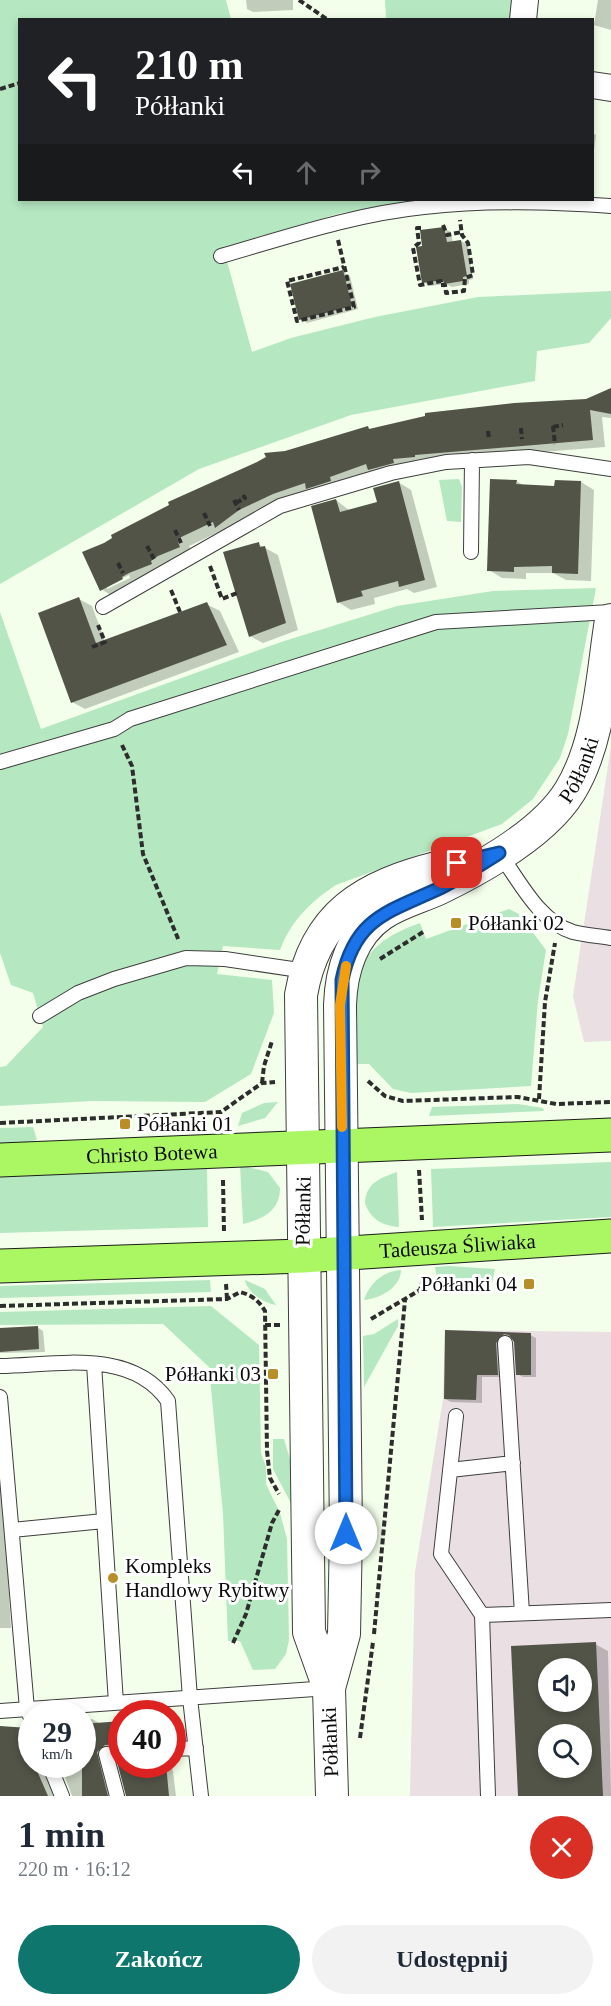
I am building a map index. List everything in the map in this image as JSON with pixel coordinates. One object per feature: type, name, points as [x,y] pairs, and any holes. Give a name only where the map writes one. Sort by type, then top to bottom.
[{"type":"main road","points":[[304,1148],[611,1135]]},
{"type":"main road","name":"Christo Botewa","points":[[0,1161],[304,1148]]},
{"type":"main road","name":"Tadeusza Śliwiaka","points":[[303,1256],[611,1236]]},
{"type":"main road","points":[[0,1266],[303,1256]]},
{"type":"street","points":[[523,18],[525,0]]},
{"type":"street","points":[[594,85],[611,88]]},
{"type":"street","name":"Półłanki","points":[[328,1688],[344,1634],[346,1521],[341,988],[344,971],[355,943],[382,914],[441,887],[499,853],[549,816],[569,792],[578,776],[591,738],[611,620]]},
{"type":"street","name":"Półłanki","points":[[332,1796],[328,1688],[309,1632],[303,1256],[302,995],[306,971],[325,930],[351,904],[395,883],[436,868],[499,853]]},
{"type":"lane","points":[[221,256],[333,225],[423,207],[503,201],[611,206]]},
{"type":"lane","points":[[103,614],[280,506],[390,473],[472,460],[529,457],[611,469]]},
{"type":"lane","points":[[471,552],[472,460]]},
{"type":"lane","points":[[0,762],[114,729],[130,719],[436,622],[611,612]]},
{"type":"lane","points":[[499,853],[536,904],[552,921],[573,931],[611,938]]},
{"type":"lane","points":[[40,1016],[78,993],[114,979],[186,958],[225,959],[306,971]]},
{"type":"lane","points":[[505,1343],[522,1613]]},
{"type":"lane","points":[[94,1364],[116,1700]]},
{"type":"lane","points":[[0,1366],[94,1364],[130,1369],[160,1388],[168,1401],[190,1698],[201,1796]]},
{"type":"lane","points":[[0,1397],[28,1700]]},
{"type":"lane","points":[[456,1416],[441,1554],[482,1615],[488,1796]]},
{"type":"lane","points":[[450,1470],[513,1463]]},
{"type":"lane","points":[[12,1530],[104,1521]]},
{"type":"lane","points":[[482,1615],[611,1610]]},
{"type":"lane","points":[[160,1700],[328,1688]]},
{"type":"lane","points":[[0,1711],[18,1713]]},
{"type":"lane","points":[[186,1748],[196,1748]]},
{"type":"lane","points":[[55,1778],[62,1796]]},
{"type":"lane","points":[[112,1778],[117,1796]]},
{"type":"path","points":[[299,0],[325,18]]},
{"type":"path","points":[[0,89],[18,84]]},
{"type":"path","points":[[426,227],[417,228],[419,243],[413,248],[420,285],[441,282],[441,285],[445,285],[446,293],[464,291],[465,278],[473,275],[468,243],[462,232],[458,205]]},
{"type":"path","points":[[333,225],[344,267],[354,307],[297,321],[287,281],[344,267]]},
{"type":"path","points":[[436,226],[445,225],[447,235],[462,232]]},
{"type":"path","points":[[553,427],[563,425]]},
{"type":"path","points":[[236,503],[245,498],[243,495]]},
{"type":"path","points":[[207,556],[222,599],[237,593]]},
{"type":"path","points":[[167,581],[180,612]]},
{"type":"path","points":[[92,646],[105,642],[98,624],[103,614]]},
{"type":"path","points":[[114,729],[132,766],[143,854],[186,958]]},
{"type":"path","points":[[376,962],[423,932]]},
{"type":"path","points":[[539,1099],[544,1008],[553,953]]},
{"type":"path","points":[[262,1083],[264,1066],[274,1036]]},
{"type":"path","points":[[366,1078],[390,1098],[415,1101],[518,1096],[556,1104],[611,1102]]},
{"type":"path","points":[[0,1123],[221,1112],[262,1083],[283,1081]]},
{"type":"path","points":[[415,1101],[416,1110]]},
{"type":"path","points":[[221,1112],[221,1119]]},
{"type":"path","points":[[419,1170],[422,1228]]},
{"type":"path","points":[[223,1175],[224,1226]]},
{"type":"path","points":[[361,1322],[376,1318],[420,1290],[424,1268]]},
{"type":"path","points":[[0,1306],[227,1299],[240,1292],[248,1294],[260,1303],[265,1311],[270,1478],[283,1501],[272,1524],[246,1614],[233,1643]]},
{"type":"path","points":[[360,1740],[380,1586],[405,1300]]},
{"type":"path","points":[[265,1325],[280,1325]]},
{"type":"shaded area","points":[[611,746],[611,1041],[584,1042],[573,996]]},
{"type":"shaded area","points":[[445,1330],[611,1332],[611,1796],[410,1796],[415,1572],[443,1399]]},
{"type":"green space","points":[[0,0],[226,0],[231,18],[18,18],[18,201],[431,201],[341,213],[223,247],[252,352],[291,338],[375,317],[478,297],[611,291],[611,318],[589,343],[537,351],[535,381],[351,415],[199,469],[0,584]]},
{"type":"green space","points":[[385,0],[513,0],[511,18],[386,18]]},
{"type":"green space","points":[[459,479],[462,487],[461,522],[447,521],[439,480]]},
{"type":"green space","points":[[596,588],[568,734],[560,758],[533,799],[502,824],[336,885],[302,913],[280,950],[223,946],[217,974],[272,980],[274,1013],[251,1074],[205,1102],[92,1101],[0,1106],[0,1067],[6,1066],[43,1027],[33,993],[11,985],[0,953],[0,612],[41,729],[281,642],[397,606],[493,591]]},
{"type":"green space","points":[[509,909],[519,914],[546,950],[538,1000],[531,1086],[411,1093],[393,1089],[369,1064],[354,1064],[354,996],[358,977],[365,961],[377,947],[395,934],[420,923],[426,939]]},
{"type":"green space","points":[[278,1102],[265,1118],[238,1126],[242,1113],[264,1103]]},
{"type":"green space","points":[[518,1104],[543,1108],[544,1111],[429,1116],[432,1107]]},
{"type":"green space","points":[[33,1127],[37,1140],[0,1147],[0,1128]]},
{"type":"green space","points":[[611,1162],[611,1217],[433,1227],[431,1169]]},
{"type":"green space","points":[[207,1165],[208,1227],[0,1233],[0,1174]]},
{"type":"green space","points":[[240,1165],[268,1172],[280,1188],[277,1203],[269,1213],[243,1224]]},
{"type":"green space","points":[[397,1172],[399,1227],[378,1221],[367,1209],[365,1203],[368,1191],[375,1182]]},
{"type":"green space","points":[[435,1267],[495,1269],[492,1283],[438,1286]]},
{"type":"green space","points":[[401,1270],[394,1287],[383,1295],[364,1300],[378,1279],[388,1273]]},
{"type":"green space","points":[[210,1280],[211,1292],[0,1298],[0,1286]]},
{"type":"green space","points":[[245,1280],[265,1289],[276,1305],[257,1296]]},
{"type":"green space","points":[[211,1306],[259,1345],[261,1453],[266,1467],[266,1484],[280,1513],[287,1539],[289,1640],[286,1654],[275,1669],[253,1670],[240,1641],[228,1641],[223,1514],[209,1367],[163,1324],[0,1325],[0,1312]]},
{"type":"green space","points":[[398,1319],[398,1326],[364,1387],[363,1336],[374,1334]]},
{"type":"green space","points":[[273,1439],[284,1439],[292,1466],[294,1509],[273,1469]]},
{"type":"building","points":[[444,227],[447,242],[461,240],[467,276],[463,277],[463,281],[444,284],[443,280],[422,283],[416,247],[422,246],[420,230]]},
{"type":"building","points":[[343,270],[352,306],[299,320],[290,284]]},
{"type":"building","points":[[611,388],[611,414],[590,410],[593,440],[415,455],[415,457],[393,459],[394,463],[368,470],[366,464],[330,477],[331,481],[306,489],[305,483],[273,494],[239,510],[215,528],[213,522],[177,539],[180,547],[158,556],[151,561],[152,564],[129,573],[122,577],[123,579],[100,591],[82,552],[104,543],[112,538],[111,535],[169,505],[168,502],[257,462],[266,457],[264,453],[285,451],[368,426],[369,429],[425,416],[425,413],[514,403],[586,399]]},
{"type":"building","points":[[490,479],[517,480],[516,484],[554,486],[555,480],[581,481],[578,574],[552,573],[552,566],[514,567],[514,572],[487,571]]},
{"type":"building","points":[[399,481],[425,580],[399,587],[398,581],[361,591],[363,596],[337,603],[311,506],[336,499],[340,512],[377,502],[373,488]]},
{"type":"building","points":[[259,542],[260,547],[265,546],[286,623],[249,637],[223,552]]},
{"type":"building","points":[[79,597],[96,643],[207,602],[227,645],[71,703],[38,613]]},
{"type":"building","points":[[38,1326],[39,1349],[0,1352],[0,1328]]},
{"type":"building","points":[[445,1330],[531,1333],[531,1375],[516,1375],[514,1342],[509,1335],[504,1334],[496,1343],[498,1375],[477,1375],[476,1400],[444,1399]]},
{"type":"building","points":[[596,1642],[603,1796],[518,1796],[511,1646]]},
{"type":"building","points":[[108,1722],[108,1745],[97,1752],[108,1796],[82,1796],[82,1778],[96,1778],[96,1723]]},
{"type":"building","points":[[0,1726],[18,1727],[18,1778],[40,1778],[48,1796],[0,1796]]},
{"type":"building","points":[[121,1778],[167,1778],[169,1796],[126,1796]]},
{"type":"slow traffic","points":[[342,1127],[340,1005],[342,980],[346,966]]},
{"type":"place","name":"Półłanki 02","points":[[456,923]]},
{"type":"place","name":"Półłanki 01","points":[[125,1124]]},
{"type":"place","name":"Półłanki 04","points":[[529,1284]]},
{"type":"place","name":"Półłanki 03","points":[[273,1374]]},
{"type":"place","name":"Kompleks Handlowy Rybitwy","points":[[113,1578]]},
{"type":"route","points":[[346,1533],[340,1005],[342,980],[355,943],[377,918],[388,910],[441,887],[499,853],[457,863]]}]
